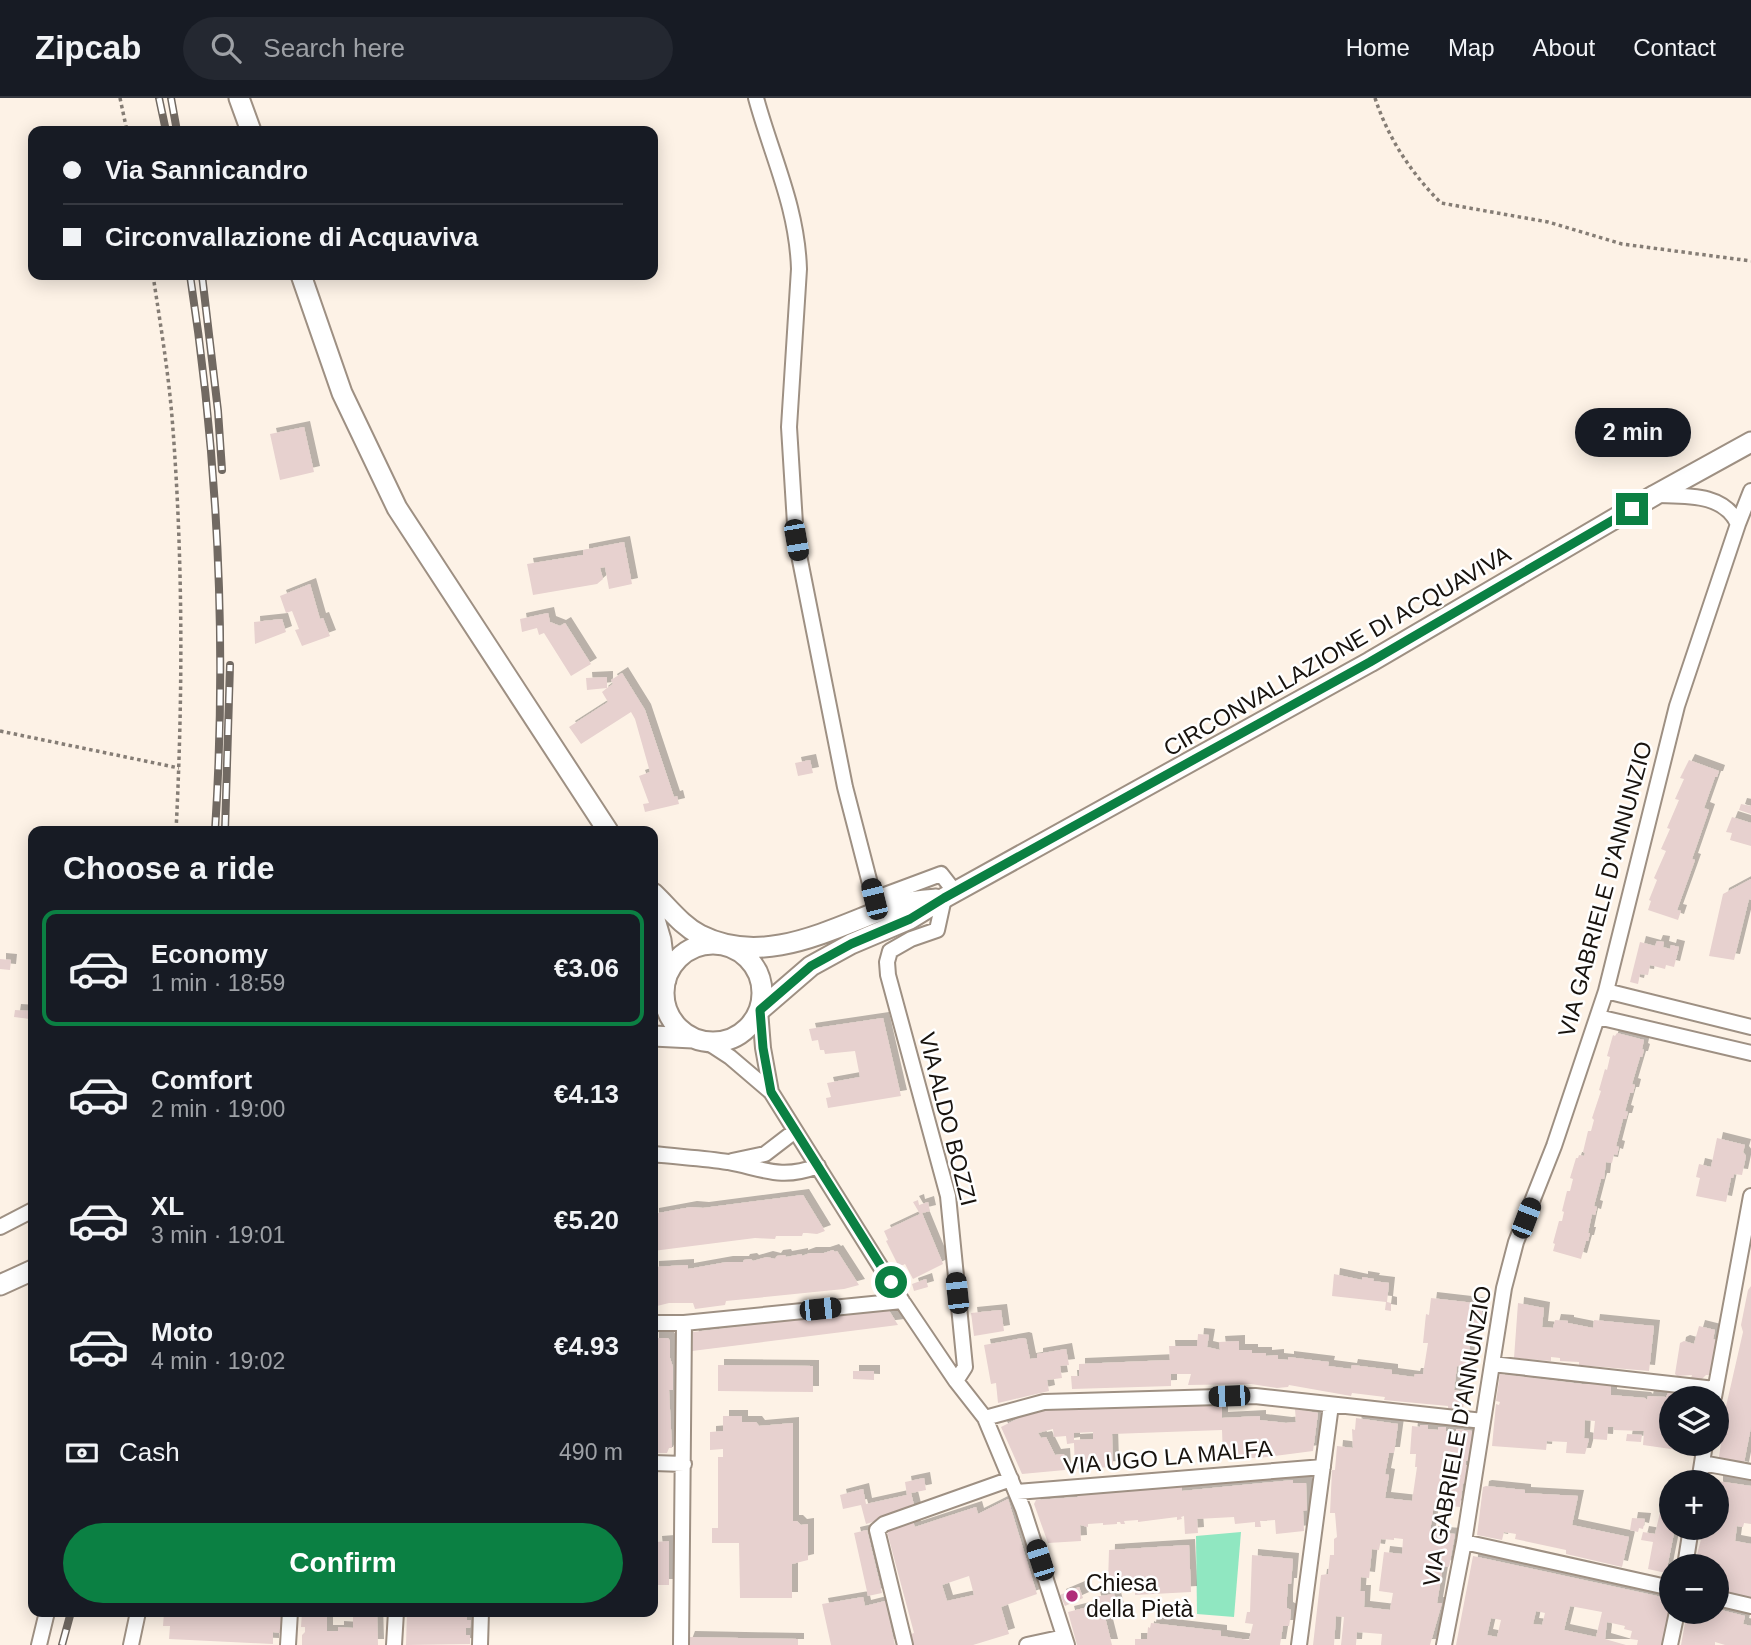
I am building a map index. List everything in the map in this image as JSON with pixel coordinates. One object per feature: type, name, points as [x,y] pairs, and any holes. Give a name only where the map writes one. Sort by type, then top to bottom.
[{"type":"main road","points":[[239,98],[249,126]]},
{"type":"main road","points":[[303,280],[342,393],[397,508],[605,826]]},
{"type":"main road","name":"CIRCONVALLAZIONE DI ACQUAVIVA","points":[[760,1010],[811,966],[851,944],[910,919],[1370,662],[1751,442]]},
{"type":"main road","points":[[659,987],[671,967],[693,948],[706,944],[752,947],[782,944],[824,935],[902,904],[950,895]]},
{"type":"main road","points":[[658,898],[684,924],[741,953],[756,968],[762,981],[763,996],[760,1010],[751,1024],[739,1035],[723,1041],[658,1036]]},
{"type":"main road","points":[[658,930],[661,940],[659,987],[664,994],[667,1008],[682,1031],[701,1040]]},
{"type":"main road","points":[[0,1285],[28,1272]]},
{"type":"street","points":[[756,98],[791,206],[798,246],[799,269],[789,427],[796,540],[845,787],[874,899],[941,874],[950,895]]},
{"type":"street","name":"VIA GABRIELE D'ANNUNZIO","points":[[1444,1645],[1464,1542],[1504,1288],[1516,1242],[1554,1146],[1598,1017],[1677,706],[1751,491]]},
{"type":"street","points":[[1656,495],[1699,497],[1722,504],[1732,512],[1738,524]]},
{"type":"street","name":"VIA ALDO BOZZI","points":[[950,895],[937,930],[890,951],[887,962],[888,975],[948,1196],[965,1367],[956,1381]]},
{"type":"street","points":[[1606,991],[1751,1027]]},
{"type":"street","points":[[760,1010],[771,1092]]},
{"type":"street","points":[[1598,1017],[1751,1053]]},
{"type":"street","points":[[701,1040],[730,1057],[771,1092],[902,1301],[956,1381],[985,1418],[1014,1485],[1065,1641],[1027,1645]]},
{"type":"street","points":[[727,1162],[765,1154],[795,1131]]},
{"type":"street","points":[[658,1155],[727,1162],[780,1174],[802,1172],[818,1166]]},
{"type":"street","points":[[1715,1386],[1751,1196]]},
{"type":"street","points":[[0,1227],[28,1213]]},
{"type":"street","points":[[658,1323],[684,1323],[902,1301]]},
{"type":"street","points":[[681,1645],[684,1323]]},
{"type":"street","points":[[1492,1364],[1659,1387]]},
{"type":"street","points":[[985,1418],[1044,1402],[1255,1396],[1483,1421]]},
{"type":"street","points":[[1299,1645],[1331,1405]]},
{"type":"street","points":[[1701,1470],[1703,1456]]},
{"type":"street","points":[[658,1463],[684,1464]]},
{"type":"street","points":[[1702,1463],[1751,1472]]},
{"type":"street","name":"VIA UGO LA MALFA","points":[[905,1645],[877,1530],[884,1524],[1014,1485],[1323,1467]]},
{"type":"street","points":[[1464,1542],[1659,1585]]},
{"type":"street","points":[[1729,1601],[1751,1606]]},
{"type":"street","points":[[39,1645],[46,1617]]},
{"type":"street","points":[[131,1645],[137,1617]]},
{"type":"street","points":[[288,1645],[290,1617]]},
{"type":"street","points":[[394,1645],[396,1617]]},
{"type":"street","points":[[480,1645],[481,1617]]},
{"type":"street","points":[[1670,1645],[1674,1624]]},
{"type":"path","points":[[120,98],[126,126]]},
{"type":"path","points":[[1375,98],[1382,120],[1401,155],[1441,203],[1548,222],[1622,244],[1751,261]]},
{"type":"path","points":[[154,280],[172,416],[178,515],[182,623],[176,826]]},
{"type":"path","points":[[0,731],[179,768]]},
{"type":"green space","points":[[1241,1532],[1234,1617],[1197,1614],[1196,1536]]},
{"type":"building","points":[[304,427],[314,472],[280,480],[270,434]]},
{"type":"building","points":[[624,542],[632,584],[609,589],[605,567],[600,568],[603,579],[597,584],[533,595],[527,564],[583,555],[583,550]]},
{"type":"building","points":[[310,584],[320,619],[323,618],[330,636],[302,646],[295,630],[299,629],[292,611],[286,613],[280,596]]},
{"type":"building","points":[[548,613],[550,622],[560,626],[565,623],[591,664],[571,676],[544,633],[539,635],[537,628],[522,632],[520,619]]},
{"type":"building","points":[[282,619],[286,632],[255,644],[254,622]]},
{"type":"building","points":[[622,673],[645,710],[674,797],[677,796],[679,804],[645,812],[643,804],[649,803],[639,776],[650,772],[631,712],[581,744],[569,727],[608,702],[602,692],[613,684],[611,680]]},
{"type":"building","points":[[607,677],[607,688],[587,690],[586,678]]},
{"type":"building","points":[[810,760],[813,773],[798,776],[795,763]]},
{"type":"building","points":[[1689,760],[1719,771],[1704,808],[1709,810],[1677,910],[1681,911],[1678,920],[1648,910],[1657,880],[1654,878],[1666,851],[1661,849],[1679,800],[1675,799],[1684,779],[1680,778]]},
{"type":"building","points":[[1741,804],[1751,806],[1751,814],[1739,810]]},
{"type":"building","points":[[1732,817],[1751,823],[1751,846],[1730,840],[1732,833],[1726,832]]},
{"type":"building","points":[[1751,879],[1751,900],[1749,899],[1734,960],[1709,956],[1723,894]]},
{"type":"building","points":[[1657,941],[1664,942],[1663,947],[1670,949],[1671,945],[1679,947],[1674,967],[1666,965],[1665,969],[1650,965],[1648,975],[1640,974],[1638,984],[1630,982],[1640,942],[1655,946]]},
{"type":"building","points":[[0,959],[11,960],[10,970],[0,969]]},
{"type":"building","points":[[15,1010],[28,1011],[28,1019],[14,1017]]},
{"type":"building","points":[[883,1018],[901,1096],[828,1108],[826,1098],[831,1097],[827,1083],[860,1077],[855,1051],[825,1054],[824,1050],[820,1050],[818,1040],[812,1041],[809,1029]]},
{"type":"building","points":[[1617,1033],[1644,1040],[1644,1050],[1616,1146],[1619,1147],[1617,1155],[1614,1154],[1612,1163],[1606,1162],[1604,1179],[1601,1179],[1594,1206],[1597,1207],[1595,1215],[1592,1214],[1590,1233],[1581,1259],[1553,1251],[1553,1243],[1559,1221],[1562,1221],[1562,1211],[1567,1191],[1570,1191],[1573,1179],[1570,1178],[1576,1158],[1579,1155],[1584,1156],[1585,1153],[1583,1152],[1588,1131],[1591,1131],[1594,1120],[1592,1118],[1601,1091],[1599,1090],[1610,1057],[1607,1056],[1613,1035]]},
{"type":"building","points":[[1717,1138],[1745,1145],[1742,1175],[1734,1174],[1731,1178],[1726,1202],[1696,1196],[1700,1178],[1696,1177],[1699,1164],[1711,1167]]},
{"type":"building","points":[[803,1195],[825,1231],[817,1234],[803,1233],[802,1236],[755,1238],[658,1250],[658,1213],[691,1207],[703,1208]]},
{"type":"building","points":[[918,1200],[919,1205],[928,1202],[930,1211],[922,1213],[943,1264],[913,1279],[905,1264],[899,1267],[884,1231],[920,1214],[913,1202]]},
{"type":"building","points":[[837,1251],[859,1285],[844,1289],[726,1301],[725,1305],[695,1309],[693,1303],[658,1306],[658,1267],[688,1265],[688,1269],[767,1257],[775,1259],[785,1255]]},
{"type":"building","points":[[1334,1274],[1389,1283],[1387,1302],[1391,1303],[1391,1311],[1385,1310],[1386,1302],[1332,1296]]},
{"type":"building","points":[[926,1279],[928,1287],[914,1291],[912,1284]]},
{"type":"building","points":[[1751,1286],[1751,1427],[1743,1468],[1718,1463],[1719,1456],[1729,1456],[1729,1393],[1743,1332],[1741,1325]]},
{"type":"building","points":[[1431,1298],[1483,1304],[1479,1333],[1471,1336],[1467,1367],[1457,1366],[1454,1390],[1465,1392],[1463,1410],[1289,1385],[1277,1388],[1251,1384],[1188,1385],[1191,1374],[1171,1374],[1171,1386],[1072,1389],[1071,1376],[1079,1376],[1079,1364],[1170,1360],[1169,1346],[1197,1346],[1198,1334],[1209,1335],[1207,1347],[1220,1350],[1219,1342],[1239,1341],[1239,1350],[1266,1353],[1266,1356],[1278,1355],[1278,1359],[1288,1360],[1288,1357],[1329,1362],[1328,1366],[1351,1369],[1352,1365],[1392,1370],[1392,1374],[1414,1377],[1415,1374],[1423,1374],[1428,1343],[1423,1343],[1426,1314],[1429,1315]]},
{"type":"building","points":[[1518,1303],[1544,1308],[1542,1327],[1553,1328],[1555,1320],[1593,1328],[1594,1320],[1654,1326],[1649,1371],[1579,1365],[1579,1362],[1560,1361],[1560,1358],[1551,1357],[1551,1361],[1514,1358]]},
{"type":"building","points":[[888,1309],[898,1325],[692,1351],[693,1332]]},
{"type":"building","points":[[1001,1310],[1004,1331],[974,1336],[971,1313]]},
{"type":"building","points":[[1699,1326],[1715,1330],[1713,1339],[1716,1340],[1709,1375],[1702,1379],[1691,1378],[1692,1375],[1677,1376],[1675,1374],[1680,1343],[1684,1341],[1694,1344]]},
{"type":"building","points":[[658,1338],[668,1338],[670,1341],[673,1367],[673,1390],[669,1390],[672,1448],[669,1448],[667,1453],[658,1453]]},
{"type":"building","points":[[1026,1339],[1030,1359],[1037,1358],[1037,1354],[1066,1349],[1069,1365],[1060,1366],[1062,1378],[1047,1380],[1049,1391],[998,1403],[996,1383],[991,1384],[984,1345]]},
{"type":"building","points":[[718,1365],[813,1366],[813,1392],[718,1391]]},
{"type":"building","points":[[853,1371],[874,1371],[874,1380],[853,1379]]},
{"type":"building","points":[[1500,1374],[1582,1384],[1611,1384],[1611,1395],[1647,1400],[1648,1396],[1659,1397],[1659,1447],[1643,1445],[1644,1431],[1614,1430],[1614,1427],[1608,1427],[1607,1440],[1593,1439],[1595,1421],[1585,1420],[1584,1438],[1589,1439],[1585,1454],[1566,1453],[1567,1442],[1547,1441],[1546,1450],[1492,1446],[1496,1404],[1499,1405],[1500,1402],[1496,1401]]},
{"type":"building","points":[[1222,1402],[1222,1418],[1260,1416],[1260,1420],[1286,1423],[1296,1422],[1295,1409],[1318,1413],[1313,1451],[1259,1458],[1223,1458],[1222,1430],[1112,1434],[1113,1467],[1075,1469],[1074,1443],[1067,1444],[1066,1436],[1054,1437],[1053,1429],[1038,1433],[1041,1438],[1046,1437],[1055,1455],[1064,1454],[1065,1470],[1022,1474],[1001,1427],[1029,1413],[1066,1408]],"holes":[[[1093,1432],[1093,1439],[1074,1440],[1074,1433]]]},
{"type":"building","points":[[723,1416],[742,1416],[742,1422],[756,1422],[759,1426],[793,1423],[793,1521],[801,1525],[808,1524],[808,1560],[792,1564],[792,1598],[740,1598],[739,1543],[712,1543],[712,1528],[718,1528],[718,1457],[723,1457],[723,1449],[710,1450],[710,1432],[723,1431]]},
{"type":"building","points":[[1356,1418],[1398,1424],[1394,1453],[1389,1453],[1385,1474],[1389,1475],[1385,1498],[1412,1501],[1417,1467],[1416,1454],[1410,1454],[1412,1426],[1428,1425],[1428,1429],[1438,1430],[1438,1427],[1446,1427],[1446,1431],[1456,1432],[1456,1429],[1472,1431],[1469,1461],[1466,1461],[1466,1484],[1463,1483],[1460,1507],[1434,1504],[1430,1532],[1455,1534],[1449,1567],[1443,1566],[1437,1603],[1442,1603],[1430,1645],[1381,1645],[1382,1634],[1357,1632],[1356,1645],[1341,1645],[1344,1617],[1336,1616],[1334,1645],[1313,1645],[1321,1575],[1328,1574],[1330,1555],[1334,1555],[1334,1539],[1337,1537],[1335,1513],[1330,1513],[1332,1470],[1335,1470],[1337,1446],[1353,1448],[1352,1429],[1355,1430]],"holes":[[[1381,1539],[1403,1539],[1402,1554],[1384,1552],[1379,1591],[1393,1593],[1390,1610],[1364,1607],[1365,1591],[1360,1591],[1361,1577],[1369,1578],[1372,1549],[1379,1550]]]},
{"type":"building","points":[[1627,1434],[1642,1435],[1641,1442],[1626,1441]]},
{"type":"building","points":[[924,1478],[926,1490],[911,1493],[915,1509],[866,1524],[861,1505],[843,1509],[840,1495],[863,1489],[866,1504],[907,1495],[905,1482]]},
{"type":"building","points":[[1293,1480],[1293,1483],[1306,1483],[1307,1510],[1303,1511],[1304,1531],[1276,1534],[1275,1520],[1260,1521],[1261,1527],[1255,1527],[1255,1522],[1235,1524],[1234,1517],[1197,1519],[1198,1533],[1185,1534],[1184,1516],[1177,1520],[1177,1517],[1124,1521],[1125,1524],[1088,1524],[1088,1527],[1080,1525],[1081,1541],[1048,1543],[1034,1504],[1036,1500],[1078,1497],[1077,1494],[1182,1484],[1182,1491]]},
{"type":"building","points":[[1729,1483],[1751,1486],[1751,1524],[1737,1526],[1735,1541],[1751,1544],[1751,1598],[1729,1593],[1729,1554],[1697,1554],[1701,1540],[1729,1540]]},
{"type":"building","points":[[1483,1487],[1525,1490],[1525,1493],[1578,1496],[1572,1525],[1629,1537],[1622,1567],[1566,1554],[1566,1550],[1515,1539],[1516,1534],[1504,1532],[1502,1540],[1477,1535]]},
{"type":"building","points":[[1008,1499],[1037,1594],[1001,1607],[1009,1634],[973,1645],[914,1645],[911,1634],[914,1633],[886,1528],[912,1520],[915,1527],[976,1507],[978,1514]],"holes":[[[969,1576],[974,1595],[947,1601],[942,1585]]]},
{"type":"building","points":[[1659,1517],[1659,1540],[1673,1540],[1670,1554],[1659,1554],[1659,1571],[1648,1569],[1653,1542],[1641,1540],[1643,1532],[1655,1534]]},
{"type":"building","points":[[1632,1518],[1645,1519],[1643,1529],[1639,1528],[1638,1532],[1630,1530]]},
{"type":"building","points":[[867,1530],[882,1593],[868,1596],[854,1533]]},
{"type":"building","points":[[669,1541],[669,1585],[658,1585],[658,1542]]},
{"type":"building","points":[[1189,1545],[1191,1592],[1135,1595],[1135,1582],[1108,1583],[1109,1550]]},
{"type":"building","points":[[1252,1555],[1293,1559],[1287,1597],[1287,1608],[1291,1610],[1290,1620],[1289,1626],[1283,1626],[1280,1645],[1135,1645],[1135,1639],[1147,1639],[1151,1623],[1221,1631],[1221,1636],[1249,1640],[1253,1624],[1245,1623],[1247,1612],[1250,1612]]},
{"type":"building","points":[[1473,1556],[1659,1596],[1659,1624],[1667,1624],[1663,1645],[1637,1645],[1638,1640],[1630,1639],[1632,1631],[1624,1629],[1625,1626],[1607,1622],[1605,1639],[1626,1645],[1456,1645]],"holes":[[[1570,1606],[1602,1612],[1596,1637],[1564,1630]],[[1536,1611],[1545,1613],[1542,1625],[1533,1624]],[[1491,1618],[1501,1620],[1497,1637],[1487,1635]]]},
{"type":"building","name":"Chiesa della Pietà","points":[[1079,1587],[1083,1598],[1065,1606],[1060,1595]]},
{"type":"building","points":[[1114,1594],[1118,1610],[1104,1613],[1112,1645],[1077,1645],[1068,1612],[1096,1605],[1094,1597]]},
{"type":"building","points":[[863,1597],[865,1606],[885,1601],[895,1645],[831,1645],[822,1604]]},
{"type":"building","points":[[1729,1612],[1745,1616],[1743,1624],[1751,1626],[1751,1645],[1725,1645],[1715,1642],[1715,1645],[1681,1645],[1685,1624],[1729,1624]]},
{"type":"building","points":[[164,1617],[282,1617],[280,1633],[273,1632],[273,1644],[169,1639],[170,1626],[163,1626]]},
{"type":"building","points":[[302,1617],[327,1617],[327,1631],[338,1631],[338,1627],[353,1628],[353,1617],[377,1617],[378,1645],[302,1645],[305,1627],[301,1627]]},
{"type":"building","points":[[407,1617],[467,1617],[467,1620],[471,1620],[470,1628],[466,1628],[466,1635],[470,1635],[470,1644],[406,1645]]},
{"type":"building","points":[[689,1637],[798,1639],[798,1645],[686,1645]]},
{"type":"railway","points":[[159,98],[165,126]]},
{"type":"railway","points":[[171,98],[176,126]]},
{"type":"railway","points":[[191,280],[207,413],[218,552],[220,692],[215,826]]},
{"type":"railway","points":[[203,280],[222,470]]},
{"type":"railway","points":[[225,826],[230,665]]},
{"type":"railway","points":[[62,1645],[70,1617]]},
{"type":"place","name":"Chiesa della Pietà","points":[[1072,1596]]},
{"type":"route","points":[[891,1282],[771,1092],[760,1010],[811,966],[851,944],[910,919],[1370,662],[1632,509]]}]
